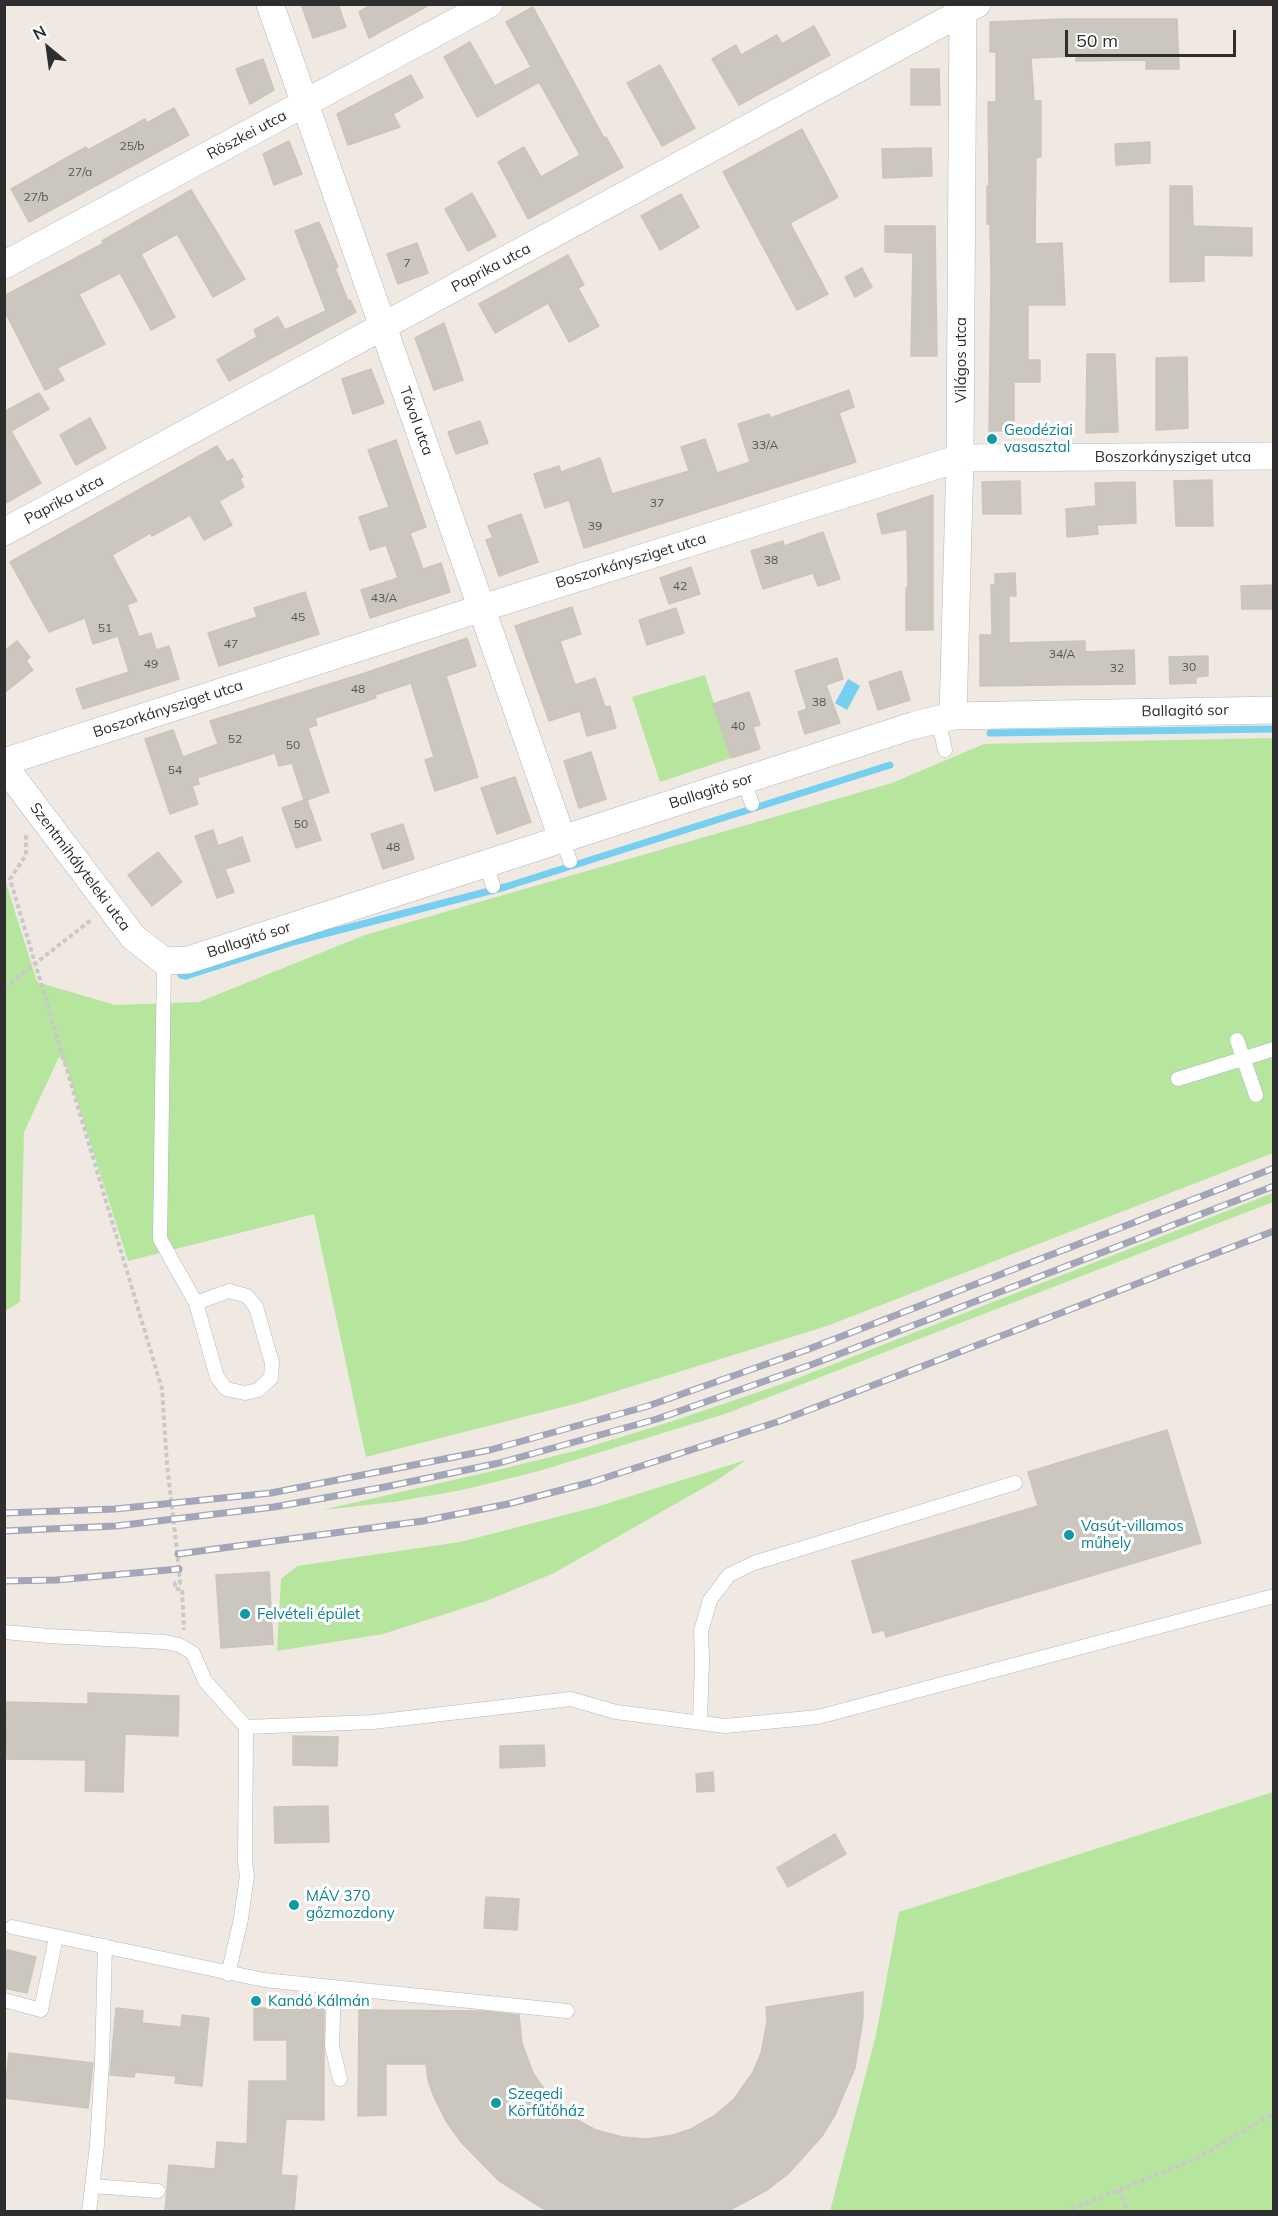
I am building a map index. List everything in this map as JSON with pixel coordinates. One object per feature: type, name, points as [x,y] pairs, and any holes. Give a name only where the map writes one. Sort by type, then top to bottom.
[{"type":"street","name":"Távol utca","points":[[270,4],[566,849]]},
{"type":"street","name":"Röszkei utca","points":[[4,265],[489,4]]},
{"type":"street","name":"Paprika utca","points":[[4,532],[968,7]]},
{"type":"street","name":"Világos utca","points":[[946,718],[960,458],[968,7]]},
{"type":"street","name":"Boszorkánysziget utca","points":[[4,764],[482,608],[960,458],[1274,456]]},
{"type":"street","name":"Ballagitó sor","points":[[164,961],[188,960],[490,875],[748,793],[915,725],[946,718],[1274,710]]},
{"type":"street","name":"Szentmihályteleki utca","points":[[4,764],[134,938],[164,961]]},
{"type":"lane","points":[[945,750],[946,718]]},
{"type":"lane","points":[[164,961],[160,1239],[196,1302],[216,1377],[226,1389],[245,1394],[258,1390],[271,1378],[272,1363],[256,1307],[247,1296],[229,1291],[196,1302]]},
{"type":"lane","points":[[1237,1040],[1256,1095]]},
{"type":"lane","points":[[1178,1079],[1274,1049]]},
{"type":"lane","points":[[700,1723],[701,1630],[710,1600],[729,1575],[754,1563],[1016,1483]]},
{"type":"lane","points":[[246,1727],[372,1722],[571,1699],[616,1712],[725,1726],[818,1717],[1274,1596]]},
{"type":"lane","points":[[4,1632],[165,1642],[184,1647],[196,1657],[205,1681],[246,1727],[245,1863],[247,1875],[241,1919],[228,1974]]},
{"type":"lane","points":[[12,1927],[228,1974],[567,2011]]},
{"type":"lane","points":[[4,2000],[41,2010],[56,1937]]},
{"type":"lane","points":[[89,2211],[93,2186],[102,2062],[105,1946]]},
{"type":"lane","points":[[334,1987],[332,2046],[340,2079]]},
{"type":"lane","points":[[93,2186],[158,2191]]},
{"type":"path","points":[[26,832],[26,855],[10,879],[162,1389],[167,1464],[180,1576],[180,1583],[175,1583],[175,1589],[183,1589],[184,1647]]},
{"type":"path","points":[[4,988],[109,905]]},
{"type":"path","points":[[1064,2211],[1198,2158],[1274,2113]]},
{"type":"path","points":[[1119,2189],[1128,2211]]},
{"type":"green space","points":[[705,675],[731,758],[660,782],[632,697]]},
{"type":"green space","points":[[1273,738],[1273,1153],[827,1326],[578,1403],[366,1457],[314,1214],[128,1261],[65,1063],[59,1057],[24,1132],[20,1302],[5,1311],[4,884],[6,883],[37,982],[115,1005],[199,1002],[365,935],[892,783],[984,744]]},
{"type":"green space","points":[[1273,1193],[1273,1202],[725,1414],[539,1471],[462,1490],[394,1502],[322,1510],[575,1451],[667,1423],[785,1383]]},
{"type":"green space","points":[[746,1460],[719,1479],[554,1573],[489,1600],[383,1634],[277,1651],[281,1579],[297,1566],[460,1542],[596,1507]]},
{"type":"green space","points":[[1273,1792],[1273,2211],[830,2211],[876,2035],[899,1912]]},
{"type":"water","points":[[848,679],[860,686],[847,710],[835,703]]},
{"type":"building","points":[[301,4],[338,4],[346,27],[313,38]]},
{"type":"building","points":[[372,4],[431,4],[369,38],[359,12]]},
{"type":"building","points":[[533,7],[604,138],[606,137],[623,167],[528,219],[498,162],[524,147],[541,177],[580,155],[539,82],[477,117],[444,57],[470,42],[495,86],[531,67],[506,22]]},
{"type":"building","points":[[1061,19],[1177,19],[1179,69],[1146,69],[1146,60],[1076,61],[1076,56],[1031,58],[1034,101],[1041,101],[1041,157],[1036,157],[1035,244],[1062,243],[1065,305],[1028,305],[1028,360],[1040,360],[1040,382],[1014,382],[1014,431],[989,431],[991,277],[990,224],[987,224],[988,102],[996,102],[996,52],[990,52],[990,22]]},
{"type":"building","points":[[814,26],[830,55],[739,105],[712,59],[736,45],[741,55],[777,35],[782,44]]},
{"type":"building","points":[[263,59],[274,90],[250,104],[236,69]]},
{"type":"building","points":[[660,65],[695,128],[662,146],[627,83]]},
{"type":"building","points":[[911,69],[939,69],[940,105],[911,105]]},
{"type":"building","points":[[411,75],[423,97],[393,114],[400,127],[348,145],[337,114]]},
{"type":"building","points":[[174,108],[189,135],[29,222],[11,189],[86,147],[88,150],[145,119],[147,123]]},
{"type":"building","points":[[802,129],[838,197],[790,223],[828,294],[797,310],[723,172]]},
{"type":"building","points":[[289,141],[302,174],[274,185],[263,154]]},
{"type":"building","points":[[1150,142],[1150,163],[1116,165],[1115,144]]},
{"type":"building","points":[[931,148],[932,176],[883,178],[882,149]]},
{"type":"building","points":[[1170,186],[1192,186],[1193,226],[1252,228],[1252,256],[1204,255],[1204,281],[1170,282]]},
{"type":"building","points":[[191,190],[245,279],[213,297],[177,234],[141,254],[175,317],[151,330],[120,273],[79,294],[105,344],[57,368],[64,380],[45,390],[4,310],[4,296],[104,243],[102,241]]},
{"type":"building","points":[[472,193],[496,236],[468,251],[445,209]]},
{"type":"building","points":[[681,194],[699,227],[660,250],[641,216]]},
{"type":"building","points":[[319,222],[338,267],[335,268],[348,301],[350,300],[356,312],[229,381],[217,360],[257,337],[254,330],[278,317],[285,330],[326,311],[295,231]]},
{"type":"building","points":[[885,226],[935,226],[937,356],[911,356],[913,253],[885,252]]},
{"type":"building","points":[[417,243],[428,273],[398,284],[387,254]]},
{"type":"building","points":[[568,255],[584,285],[578,288],[599,326],[569,342],[548,303],[495,333],[479,304]]},
{"type":"building","points":[[862,268],[872,287],[855,297],[845,277]]},
{"type":"building","points":[[444,323],[463,380],[434,390],[415,338]]},
{"type":"building","points":[[1087,354],[1115,354],[1118,432],[1086,433]]},
{"type":"building","points":[[1187,357],[1188,428],[1156,430],[1156,358]]},
{"type":"building","points":[[371,369],[384,403],[353,414],[342,379]]},
{"type":"building","points":[[849,390],[854,407],[839,413],[856,462],[584,548],[569,500],[545,508],[534,474],[559,466],[561,472],[600,458],[612,494],[689,471],[681,447],[705,439],[717,473],[750,462],[738,424],[769,414],[770,418]]},
{"type":"building","points":[[39,393],[49,409],[11,431],[41,483],[4,504],[4,412]]},
{"type":"building","points":[[90,418],[106,448],[76,465],[60,435]]},
{"type":"building","points":[[480,421],[488,443],[456,454],[448,432]]},
{"type":"building","points":[[396,440],[426,527],[410,533],[423,569],[441,563],[450,592],[370,618],[361,590],[398,578],[386,545],[370,550],[359,517],[389,507],[368,450]]},
{"type":"building","points":[[217,446],[227,462],[233,459],[243,477],[240,479],[244,487],[219,501],[232,525],[204,540],[190,515],[152,536],[150,533],[112,555],[137,601],[127,605],[139,637],[151,633],[156,650],[169,646],[179,679],[83,709],[76,689],[129,672],[118,636],[93,644],[85,618],[49,632],[10,562]]},
{"type":"building","points":[[1212,480],[1213,526],[1176,526],[1174,481]]},
{"type":"building","points":[[1020,481],[1021,514],[983,514],[982,482]]},
{"type":"building","points":[[1135,482],[1136,523],[1097,525],[1098,534],[1067,537],[1066,509],[1096,506],[1095,483]]},
{"type":"building","points":[[933,495],[933,630],[906,630],[907,529],[882,534],[877,514]]},
{"type":"building","points":[[521,514],[538,562],[499,576],[486,540],[493,538],[488,526]]},
{"type":"building","points":[[823,532],[840,579],[818,586],[813,573],[763,589],[751,551],[783,541],[784,546]]},
{"type":"building","points":[[691,567],[700,594],[669,604],[660,578]]},
{"type":"building","points":[[1015,573],[1016,596],[1009,596],[1009,643],[1085,641],[1085,652],[1134,650],[1135,684],[980,686],[980,635],[992,635],[991,585],[995,585],[995,574]]},
{"type":"building","points":[[1274,585],[1274,609],[1242,609],[1241,586]]},
{"type":"building","points":[[305,592],[319,634],[219,666],[208,633],[257,617],[254,608]]},
{"type":"building","points":[[572,607],[581,634],[560,641],[575,685],[595,678],[605,707],[610,706],[616,728],[587,736],[580,711],[549,721],[515,626]]},
{"type":"building","points":[[676,608],[684,633],[647,645],[639,620]]},
{"type":"building","points":[[467,638],[476,666],[446,676],[478,777],[435,791],[425,760],[434,757],[411,683],[375,695],[376,698],[315,718],[317,725],[308,728],[329,792],[307,800],[321,840],[296,848],[282,808],[304,800],[292,763],[279,766],[275,753],[197,778],[199,784],[192,786],[198,804],[170,814],[145,739],[173,730],[183,757],[218,744],[210,721],[368,672]]},
{"type":"building","points":[[17,641],[30,657],[26,661],[33,670],[4,693],[4,651]]},
{"type":"building","points":[[1208,656],[1208,676],[1196,677],[1196,683],[1170,684],[1169,657]]},
{"type":"building","points":[[837,658],[843,679],[826,685],[840,723],[805,734],[798,712],[807,709],[795,671]]},
{"type":"building","points":[[901,671],[910,700],[878,710],[869,682]]},
{"type":"building","points":[[749,692],[760,725],[753,727],[760,749],[731,758],[713,704]]},
{"type":"building","points":[[591,752],[606,799],[579,808],[564,761]]},
{"type":"building","points":[[515,777],[531,822],[497,834],[481,788]]},
{"type":"building","points":[[403,824],[414,859],[383,869],[371,834]]},
{"type":"building","points":[[213,830],[218,846],[242,837],[250,861],[225,869],[234,892],[217,898],[195,836]]},
{"type":"building","points":[[158,852],[182,882],[152,906],[128,875]]},
{"type":"building","name":"Vasút-villamos műhely","points":[[1167,1430],[1201,1543],[886,1637],[884,1630],[873,1633],[852,1561],[1038,1506],[1028,1472]]},
{"type":"building","name":"Felvételi épület","points":[[269,1572],[273,1644],[221,1648],[216,1575]]},
{"type":"building","points":[[88,1693],[179,1696],[178,1736],[125,1734],[123,1792],[85,1791],[86,1760],[7,1759],[6,1702],[88,1704]]},
{"type":"building","points":[[293,1736],[338,1737],[337,1766],[293,1765]]},
{"type":"building","points":[[544,1745],[545,1766],[500,1768],[500,1746]]},
{"type":"building","points":[[713,1772],[714,1791],[697,1792],[696,1774]]},
{"type":"building","points":[[328,1806],[329,1842],[275,1843],[274,1807]]},
{"type":"building","points":[[835,1834],[846,1854],[788,1887],[777,1868]]},
{"type":"building","points":[[486,1897],[519,1899],[517,1930],[484,1928]]},
{"type":"building","points":[[4,1949],[36,1957],[27,1993],[4,1988]]},
{"type":"building","name":"Szegedi Körfűtőház","points":[[863,1992],[863,2018],[855,2068],[835,2115],[822,2136],[788,2174],[767,2190],[728,2211],[550,2211],[542,2208],[498,2180],[461,2142],[446,2121],[434,2097],[428,2080],[426,2064],[386,2064],[386,2115],[358,2116],[359,2010],[481,2011],[519,2015],[522,2043],[533,2073],[559,2106],[573,2118],[596,2130],[622,2137],[647,2139],[673,2135],[691,2129],[714,2116],[734,2099],[753,2072],[761,2053],[767,2022],[766,2007]]},
{"type":"building","points":[[116,2008],[143,2011],[142,2023],[181,2027],[182,2015],[209,2018],[202,2086],[175,2083],[176,2076],[135,2072],[134,2077],[110,2075]]},
{"type":"building","points":[[254,2008],[324,2008],[324,2120],[286,2119],[281,2175],[297,2176],[294,2211],[165,2211],[169,2165],[215,2169],[217,2142],[247,2144],[249,2081],[287,2081],[287,2040],[254,2040]]},
{"type":"building","points":[[9,2053],[93,2063],[88,2108],[4,2098]]},
{"type":"waterway","points":[[990,733],[1274,729]]},
{"type":"waterway","points":[[181,975],[186,976],[293,942],[505,887],[890,765]]},
{"type":"railway","points":[[4,1513],[115,1509],[271,1493],[490,1450],[648,1406],[809,1349],[1274,1168]]},
{"type":"railway","points":[[4,1531],[116,1526],[274,1507],[499,1463],[657,1419],[816,1363],[1274,1186]]},
{"type":"railway","points":[[178,1554],[423,1521],[508,1504],[592,1482],[780,1421],[1274,1231]]},
{"type":"railway","points":[[4,1581],[56,1580],[179,1569]]},
{"type":"place","name":"Geodéziai vasasztal","points":[[992,439]]},
{"type":"place","name":"Vasút-villamos műhely","points":[[1069,1535]]},
{"type":"place","name":"Felvételi épület","points":[[245,1614]]},
{"type":"place","name":"MÁV 370 gőzmozdony","points":[[294,1905]]},
{"type":"place","name":"Kandó Kálmán","points":[[256,2001]]},
{"type":"place","name":"Szegedi Körfűtőház","points":[[496,2103]]}]
